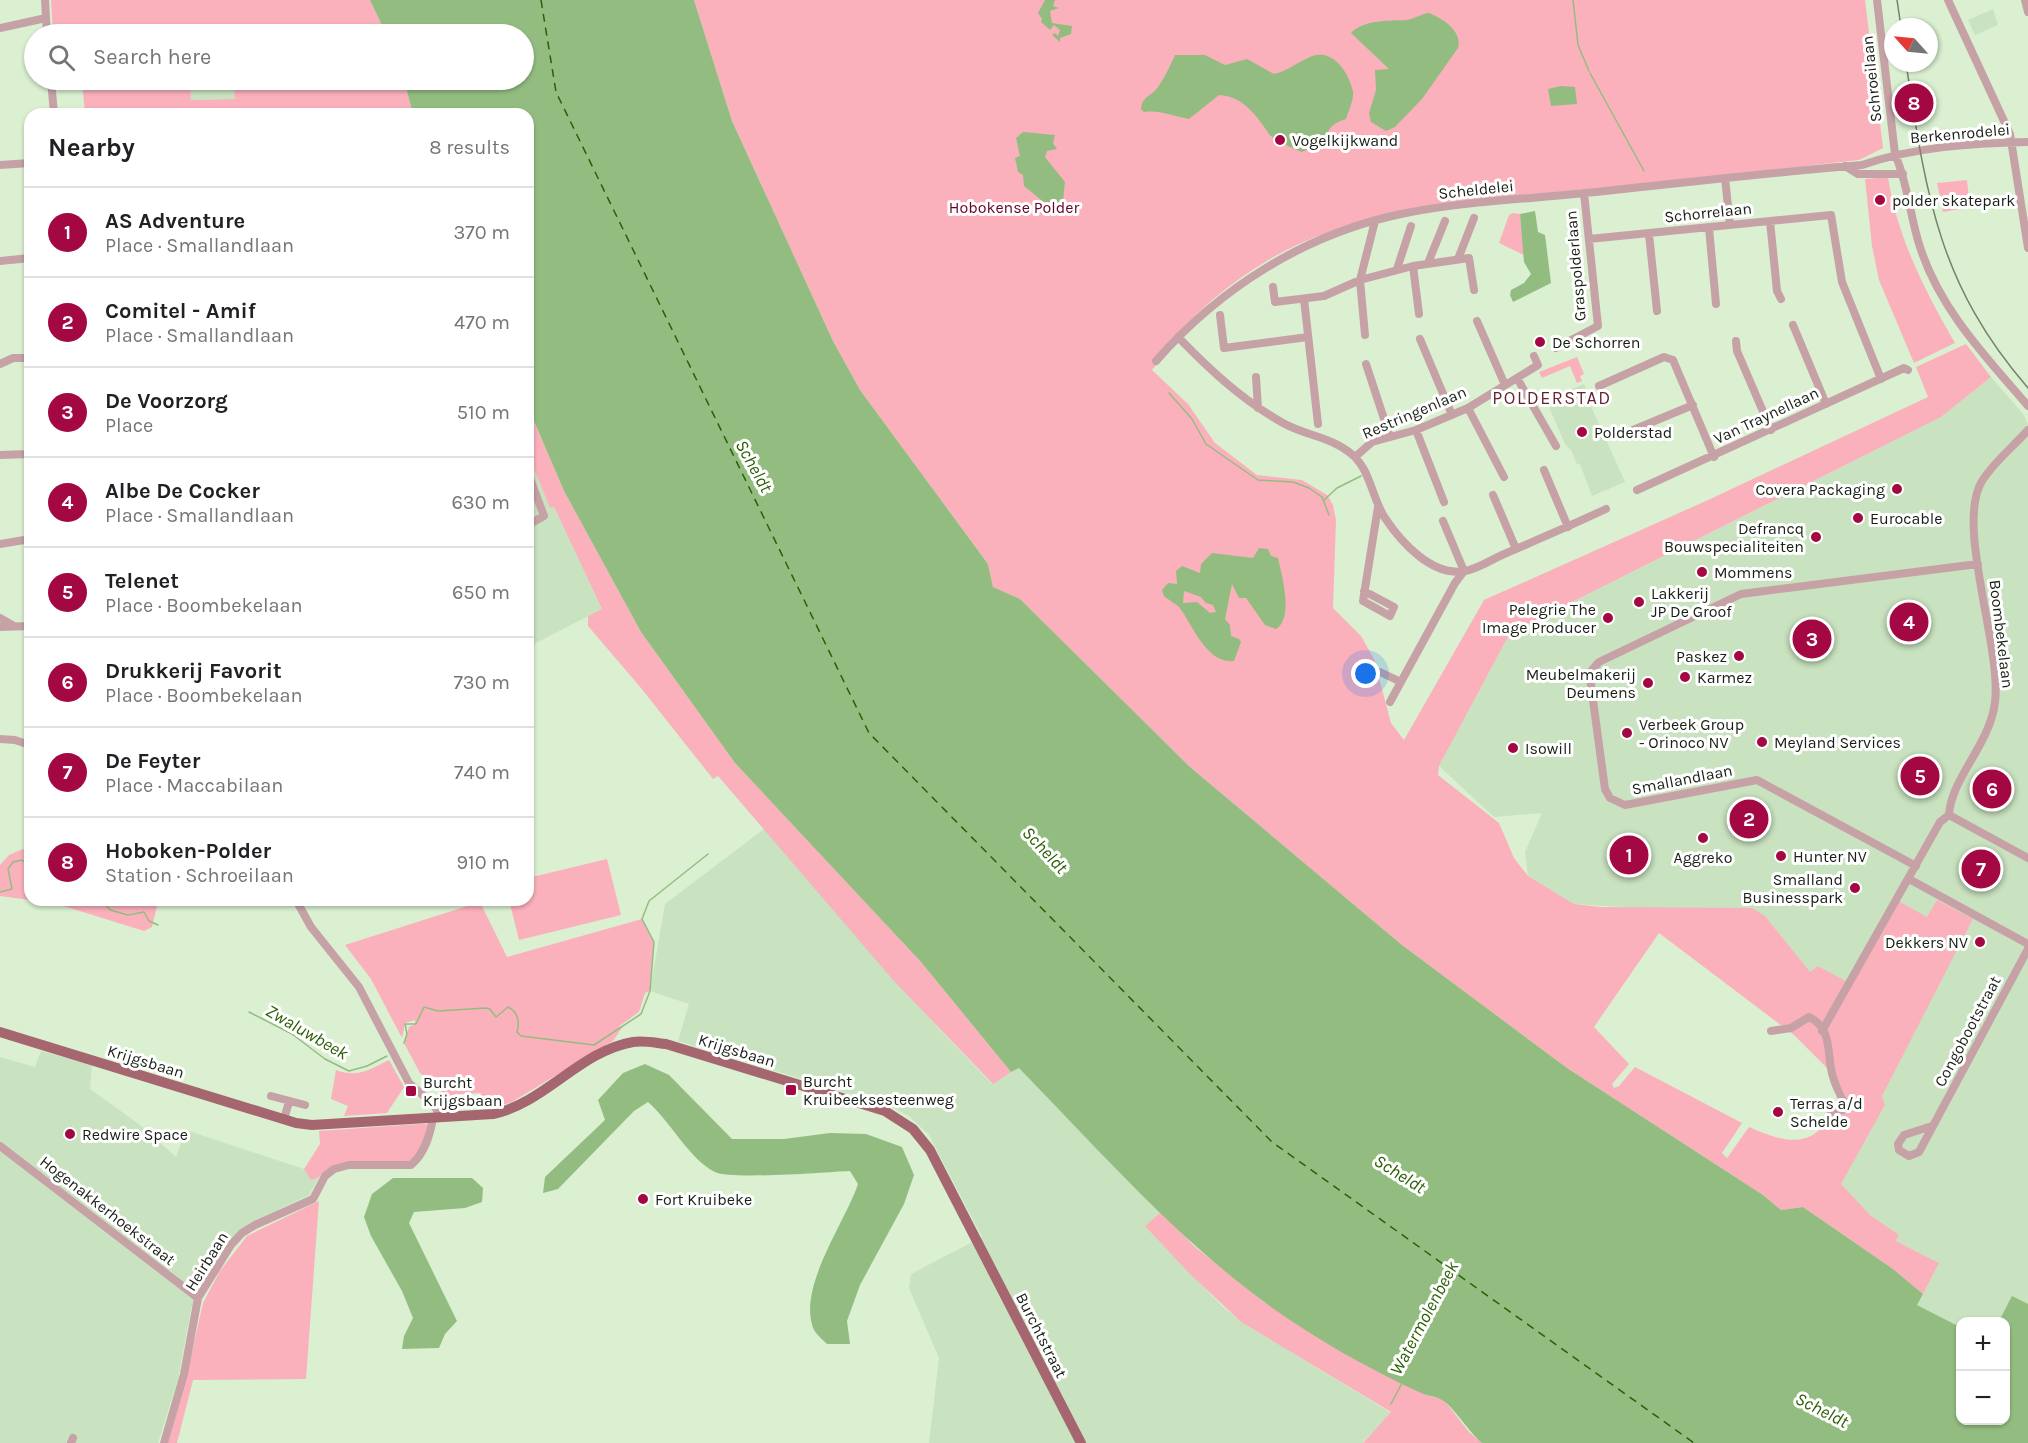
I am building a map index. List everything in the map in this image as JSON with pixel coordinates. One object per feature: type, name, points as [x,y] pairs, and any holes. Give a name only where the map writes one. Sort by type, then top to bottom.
[{"type":"main road","name":"Krijgsbaan","points":[[0,1032],[284,1119],[312,1125],[493,1114],[512,1110],[615,1047],[635,1042],[666,1044],[895,1116],[923,1139],[976,1240]]},
{"type":"main road","name":"Burchtstraat","points":[[976,1240],[1081,1443]]},
{"type":"street","points":[[45,0],[46,24]]},
{"type":"street","name":"Schroeilaan","points":[[1877,0],[1895,154],[1904,174],[1920,249],[1953,316],[2028,406]]},
{"type":"street","points":[[1948,0],[2010,134],[2028,248]]},
{"type":"street","points":[[2025,0],[2028,12]]},
{"type":"street","points":[[0,28],[46,18]]},
{"type":"street","points":[[52,90],[53,108]]},
{"type":"street","name":"Berkenrodelei","points":[[1895,154],[2028,142]]},
{"type":"street","name":"Scheldelei","points":[[1155,361],[1224,296],[1274,263],[1316,241],[1375,221],[1413,212],[1862,165],[1895,154]]},
{"type":"street","points":[[0,165],[24,163]]},
{"type":"street","name":"Scheldelei","points":[[1845,166],[1858,174],[1904,174]]},
{"type":"street","points":[[1725,178],[1730,225]]},
{"type":"street","name":"Graspolderlaan","points":[[1556,348],[1598,326],[1584,194]]},
{"type":"street","name":"Schorrelaan","points":[[1589,239],[1831,215],[1842,282],[1881,379]]},
{"type":"street","points":[[1458,259],[1474,218]]},
{"type":"street","points":[[1365,335],[1360,280],[1375,221]]},
{"type":"street","points":[[1428,263],[1445,221]]},
{"type":"street","points":[[1770,221],[1778,291],[1781,299]]},
{"type":"street","points":[[1397,269],[1411,226]]},
{"type":"street","points":[[1709,228],[1716,304]]},
{"type":"street","points":[[1649,234],[1657,311]]},
{"type":"street","points":[[1273,287],[1275,302],[1304,299],[1324,296],[1360,280],[1397,269],[1469,258],[1474,290]]},
{"type":"street","points":[[0,261],[24,259]]},
{"type":"street","points":[[1413,266],[1419,314]]},
{"type":"street","points":[[1304,299],[1318,424]]},
{"type":"street","points":[[1220,315],[1224,348],[1308,337]]},
{"type":"street","points":[[1477,321],[1505,385]]},
{"type":"street","points":[[1793,325],[1826,404]]},
{"type":"street","points":[[1178,337],[1221,379],[1257,408],[1294,429],[1340,446],[1356,457],[1367,474],[1378,507],[1392,527],[1427,561],[1446,569],[1464,571],[1606,509]]},
{"type":"street","points":[[1420,339],[1452,415]]},
{"type":"street","points":[[1736,341],[1737,351],[1771,430]]},
{"type":"street","name":"Restringenlaan","points":[[1356,457],[1368,444],[1416,430],[1467,408],[1538,365],[1534,356]]},
{"type":"street","points":[[1599,386],[1664,357],[1673,360],[1714,457]]},
{"type":"street","points":[[0,364],[13,358],[24,358]]},
{"type":"street","points":[[1366,364],[1390,437]]},
{"type":"street","name":"Van Traynellaan","points":[[1637,490],[1714,457],[1904,368],[1908,370]]},
{"type":"street","points":[[1256,377],[1257,408]]},
{"type":"street","points":[[1517,378],[1556,446]]},
{"type":"street","points":[[1621,435],[1693,405]]},
{"type":"street","points":[[1467,408],[1504,477]]},
{"type":"street","points":[[1416,430],[1444,502]]},
{"type":"street","name":"Boombekelaan","points":[[1822,1031],[1940,822],[1949,815],[1950,802],[1987,733],[1995,701],[1994,669],[1978,564],[1975,513],[1978,490],[1990,470],[2028,430]]},
{"type":"street","points":[[0,455],[24,454]]},
{"type":"street","points":[[1544,470],[1568,527]]},
{"type":"street","points":[[534,488],[544,516],[534,522]]},
{"type":"street","points":[[1493,495],[1516,549]]},
{"type":"street","points":[[1364,591],[1378,507]]},
{"type":"street","points":[[1443,520],[1464,571]]},
{"type":"street","points":[[1375,530],[1392,527]]},
{"type":"street","points":[[0,544],[24,540]]},
{"type":"street","name":"Smallandlaan","points":[[1916,866],[1757,780],[1625,805],[1617,803],[1605,789],[1590,678],[1592,670],[1599,662],[1741,594],[1978,564]]},
{"type":"street","points":[[1390,702],[1455,583],[1464,571]]},
{"type":"street","points":[[0,618],[15,626]]},
{"type":"street","points":[[0,627],[24,626]]},
{"type":"street","points":[[1380,672],[1401,682]]},
{"type":"street","points":[[0,739],[24,739]]},
{"type":"street","points":[[15,740],[24,743]]},
{"type":"street","points":[[1949,815],[2028,858]]},
{"type":"street","points":[[1909,879],[2028,944]]},
{"type":"street","points":[[299,906],[311,927],[359,987],[409,1083],[434,1106],[437,1117]]},
{"type":"street","name":"Congobootstraat","points":[[1932,1126],[2028,949]]},
{"type":"street","points":[[1771,1031],[1791,1028],[1809,1017],[1815,1020],[1829,1044],[1832,1076],[1847,1108],[1829,1116]]},
{"type":"street","points":[[271,1096],[305,1105]]},
{"type":"street","points":[[284,1119],[289,1102]]},
{"type":"street","name":"Heirbaan","points":[[164,1443],[184,1374],[198,1298],[231,1245],[242,1233],[313,1199],[326,1176],[334,1169],[349,1165],[411,1165],[419,1158],[437,1117]]},
{"type":"street","name":"Hogenakkerhoekstraat","points":[[0,1146],[198,1298]]},
{"type":"shaded area","points":[[1993,9],[1998,25],[1975,35],[1968,20]]},
{"type":"shaded area","points":[[190,90],[235,90],[236,99],[191,100]]},
{"type":"shaded area","points":[[1991,377],[2024,415],[2028,425],[2028,1338],[2010,1325],[2010,1317],[1956,1317],[1956,1325],[1917,1305],[1939,1263],[1896,1241],[1899,1235],[1870,1215],[1840,1185],[1885,1105],[1881,1096],[1973,919],[1927,918],[1846,981],[1818,966],[1810,973],[1765,916],[1574,904],[1528,876],[1525,852],[1542,813],[1494,817],[1439,766],[1510,633],[1941,417]]},
{"type":"shaded area","name":"Polderstad","points":[[1584,384],[1587,391],[1585,393],[1625,482],[1592,496],[1580,464],[1577,464],[1571,450],[1565,444],[1546,400]]},
{"type":"shaded area","points":[[534,469],[550,508],[554,507],[602,609],[534,644]]},
{"type":"shaded area","points":[[764,829],[940,1030],[992,1084],[1019,1067],[1161,1212],[1145,1226],[1222,1306],[1241,1322],[1391,1413],[1362,1443],[929,1443],[939,1358],[909,1288],[911,1274],[982,1237],[929,1135],[909,1116],[887,1105],[678,1041],[689,1004],[650,991],[665,904]]},
{"type":"shaded area","points":[[41,1051],[92,1065],[90,1089],[140,1125],[176,1157],[186,1130],[304,1169],[311,1179],[319,1177],[309,1195],[250,1223],[235,1236],[202,1287],[191,1309],[178,1379],[158,1443],[0,1443],[0,1057],[35,1067]]},
{"type":"green space","points":[[51,0],[370,0],[381,24],[52,24]]},
{"type":"green space","name":"Hobokense Polder","points":[[694,0],[1865,0],[1883,148],[1859,160],[1479,200],[1404,212],[1332,231],[1299,244],[1261,264],[1226,289],[1164,348],[1167,352],[1152,370],[1188,404],[1215,443],[1257,475],[1302,480],[1327,495],[1333,505],[1336,520],[1333,608],[1361,636],[1374,659],[1391,723],[1404,740],[1484,600],[1706,501],[1928,397],[1916,367],[1966,344],[1991,377],[1941,417],[1510,633],[1439,766],[1438,775],[1499,823],[1514,858],[1528,876],[1574,904],[1600,907],[1752,908],[1765,916],[1810,972],[1818,966],[1846,981],[1893,898],[1927,917],[1937,900],[1973,919],[1882,1096],[1885,1105],[1841,1184],[1870,1215],[1899,1235],[1896,1241],[1939,1263],[1923,1294],[1893,1269],[1803,1207],[1781,1210],[1763,1195],[1567,1068],[1402,945],[1190,767],[1020,599],[993,587],[988,564],[860,390],[833,341],[732,121]],"holes":[[[1659,933],[1794,1035],[1835,1076],[1853,1110],[1838,1117],[1809,1137],[1800,1139],[1783,1139],[1749,1127],[1727,1158],[1722,1153],[1742,1123],[1635,1067],[1619,1086],[1614,1088],[1612,1084],[1629,1064],[1594,1027]]]},
{"type":"green space","points":[[83,90],[190,90],[191,100],[235,99],[234,90],[407,90],[411,108],[84,108]]},
{"type":"green space","points":[[1888,177],[1905,242],[1933,304],[1955,343],[1914,363],[1879,280],[1872,246],[1865,179]]},
{"type":"green space","points":[[1967,180],[1970,207],[1943,212],[1937,183]]},
{"type":"green space","points":[[1520,214],[1524,255],[1499,243],[1509,215]]},
{"type":"green space","points":[[1577,357],[1584,374],[1580,376],[1582,381],[1577,383],[1570,366],[1542,378],[1539,372]]},
{"type":"green space","points":[[534,421],[564,491],[641,632],[735,763],[921,962],[1011,1072],[993,1084],[893,980],[718,776],[713,779],[641,688],[588,626],[588,616],[602,609],[554,507],[550,508],[534,469]]},
{"type":"green space","points":[[24,849],[24,899],[0,896],[0,865],[9,855]]},
{"type":"green space","points":[[607,859],[621,915],[519,940],[510,906],[534,906],[534,877]]},
{"type":"green space","points":[[64,906],[157,906],[152,927],[144,931]]},
{"type":"green space","points":[[467,906],[482,906],[507,957],[642,919],[654,942],[650,991],[645,993],[639,1012],[618,1027],[623,1026],[613,1041],[510,1103],[492,1107],[481,1104],[481,1093],[459,1094],[459,1106],[449,1103],[446,1096],[420,1073],[404,1043],[409,1027],[415,1024],[415,1020],[405,1023],[402,1038],[371,979],[345,945]]},
{"type":"green space","points":[[389,1060],[404,1087],[387,1113],[344,1116],[348,1106],[331,1099],[336,1070],[357,1073]]},
{"type":"green space","points":[[427,1124],[427,1134],[419,1150],[409,1162],[332,1166],[319,1177],[311,1180],[304,1169],[320,1144],[319,1131]]},
{"type":"green space","points":[[319,1201],[306,1379],[193,1380],[177,1443],[168,1443],[203,1303],[220,1271],[247,1236]]},
{"type":"green space","points":[[1161,1212],[1194,1246],[1264,1302],[1356,1359],[1424,1394],[1444,1400],[1469,1432],[1482,1443],[1363,1443],[1391,1412],[1241,1322],[1189,1273],[1145,1226]]},
{"type":"water","name":"Scheldt","points":[[370,0],[694,0],[732,121],[833,341],[860,390],[988,564],[993,587],[1020,599],[1190,767],[1402,945],[1567,1068],[1763,1195],[1781,1210],[1803,1207],[1893,1269],[1923,1294],[1917,1305],[1956,1325],[1956,1425],[2010,1425],[2010,1317],[2001,1317],[2012,1296],[2028,1304],[2028,1443],[1482,1443],[1440,1399],[1423,1394],[1322,1341],[1233,1278],[1138,1191],[1019,1068],[1011,1072],[921,962],[735,763],[641,632],[564,491],[534,421],[534,108],[411,108],[407,90],[534,90],[534,24],[381,24]]},
{"type":"water","points":[[1045,0],[1055,0],[1053,6],[1059,8],[1050,11],[1052,23],[1072,26],[1071,34],[1060,38],[1060,42],[1052,35],[1055,33],[1058,36],[1060,30],[1054,25],[1050,30],[1041,22],[1042,19],[1038,13]]},
{"type":"water","points":[[1429,13],[1450,26],[1457,36],[1458,48],[1422,99],[1395,127],[1386,131],[1371,122],[1369,113],[1376,90],[1375,70],[1389,69],[1351,33],[1356,28],[1370,23],[1408,20]]},
{"type":"water","points":[[1175,55],[1205,55],[1225,65],[1247,59],[1274,74],[1313,56],[1324,55],[1336,61],[1345,72],[1353,92],[1352,102],[1346,119],[1332,127],[1327,133],[1326,141],[1302,152],[1271,136],[1248,108],[1228,96],[1219,95],[1189,119],[1144,112],[1141,109],[1143,101],[1156,90]]},
{"type":"water","points":[[1561,86],[1575,87],[1577,104],[1551,106],[1548,89]]},
{"type":"water","points":[[1023,132],[1055,135],[1053,143],[1057,149],[1047,151],[1045,157],[1065,182],[1063,201],[1069,208],[1065,214],[1051,208],[1024,186],[1023,175],[1018,172],[1015,158],[1020,156],[1016,138]]},
{"type":"water","points":[[1535,211],[1538,232],[1545,235],[1551,283],[1513,302],[1510,295],[1511,290],[1524,283],[1531,274],[1524,262],[1520,214]]},
{"type":"water","points":[[1259,548],[1268,549],[1271,556],[1278,558],[1285,596],[1284,616],[1276,629],[1265,625],[1246,598],[1239,598],[1232,584],[1225,619],[1230,625],[1231,636],[1241,642],[1234,661],[1224,660],[1208,650],[1179,607],[1164,596],[1162,590],[1168,583],[1177,584],[1176,571],[1182,566],[1200,573],[1201,564],[1212,553],[1253,558]],"holes":[[[1184,591],[1201,597],[1206,603],[1213,605],[1216,612],[1210,613],[1197,602],[1183,603]]]},
{"type":"water","points":[[645,1064],[669,1075],[732,1139],[784,1139],[830,1133],[866,1134],[902,1147],[914,1175],[904,1204],[860,1285],[847,1321],[850,1344],[827,1344],[814,1330],[810,1314],[811,1295],[824,1256],[858,1184],[850,1171],[759,1175],[715,1172],[697,1159],[648,1102],[634,1111],[558,1189],[543,1193],[545,1177],[605,1120],[598,1100],[623,1073]]},
{"type":"water","points":[[393,1178],[472,1178],[483,1188],[482,1202],[465,1208],[414,1212],[409,1223],[457,1321],[445,1334],[439,1348],[402,1349],[404,1336],[413,1318],[402,1291],[371,1236],[364,1217],[372,1194]]},
{"type":"waterway","points":[[1573,0],[1578,45],[1589,71]]},
{"type":"waterway","points":[[1590,73],[1644,171]]},
{"type":"waterway","points":[[1169,393],[1192,419],[1206,444],[1258,480],[1293,482],[1309,488],[1322,497],[1329,515]]},
{"type":"waterway","points":[[1324,500],[1337,488],[1361,476]]},
{"type":"waterway","name":"Zwaluwbeek","points":[[404,1043],[407,1034],[405,1024],[416,1024],[424,1007],[438,1011],[486,1008],[490,1009],[496,1017],[508,1007],[516,1014],[517,1032],[521,1036],[594,1045],[641,1014],[650,991],[654,942],[642,919],[649,901],[708,854]]},
{"type":"waterway","name":"Zwaluwbeek","points":[[0,892],[12,889],[8,869],[13,862],[24,862]]},
{"type":"waterway","name":"Zwaluwbeek","points":[[107,906],[110,910],[128,915],[144,912],[149,921],[158,925]]},
{"type":"waterway","name":"Zwaluwbeek","points":[[249,1012],[292,1034],[325,1059],[349,1071],[367,1066],[387,1056]]},
{"type":"waterway","name":"Watermolenbeek","points":[[1391,1404],[1402,1383]]},
{"type":"ferry route","points":[[541,0],[556,92],[869,733],[1272,1142],[1694,1443]]},
{"type":"railway","points":[[1897,0],[1900,18]]},
{"type":"railway","points":[[1907,72],[1930,196],[1955,274],[1974,312],[1998,350],[2028,388]]},
{"type":"place","name":"Hoboken-Polder","points":[[1914,103]]},
{"type":"place","name":"Vogelkijkwand","points":[[1280,140]]},
{"type":"place","name":"polder skatepark","points":[[1880,200]]},
{"type":"place","name":"De Schorren","points":[[1540,342]]},
{"type":"place","name":"Polderstad","points":[[1582,432]]},
{"type":"place","name":"Covera Packaging","points":[[1897,489]]},
{"type":"place","name":"Eurocable","points":[[1858,518]]},
{"type":"place","name":"Defrancq Bouwspecialiteiten","points":[[1816,537]]},
{"type":"place","name":"Mommens","points":[[1702,572]]},
{"type":"place","name":"Lakkerij JP De Groof","points":[[1639,602]]},
{"type":"place","name":"Pelegrie The Image Producer","points":[[1608,618]]},
{"type":"place","name":"Albe De Cocker","points":[[1909,622]]},
{"type":"place","name":"De Voorzorg","points":[[1812,639]]},
{"type":"place","name":"Paskez","points":[[1739,656]]},
{"type":"place","name":"Karmez","points":[[1685,677]]},
{"type":"place","name":"Meubelmakerij Deumens","points":[[1648,683]]},
{"type":"place","name":"Verbeek Group - Orinoco NV","points":[[1627,733]]},
{"type":"place","name":"Meyland Services","points":[[1762,742]]},
{"type":"place","name":"Isowill","points":[[1513,748]]},
{"type":"place","name":"Telenet","points":[[1920,776]]},
{"type":"place","name":"Drukkerij Favorit","points":[[1992,789]]},
{"type":"place","name":"Comitel - Amif","points":[[1749,819]]},
{"type":"place","name":"Aggreko","points":[[1703,838]]},
{"type":"place","name":"AS Adventure","points":[[1629,855]]},
{"type":"place","name":"Hunter NV","points":[[1781,856]]},
{"type":"place","name":"De Feyter","points":[[1981,869]]},
{"type":"place","name":"Smalland Businesspark","points":[[1855,888]]},
{"type":"place","name":"Dekkers NV","points":[[1980,942]]},
{"type":"place","name":"Burcht Kruibeeksesteenweg","points":[[791,1090]]},
{"type":"place","name":"Burcht Krijgsbaan","points":[[411,1091]]},
{"type":"place","name":"Terras a/d Schelde","points":[[1778,1112]]},
{"type":"place","name":"Redwire Space","points":[[70,1134]]},
{"type":"place","name":"Fort Kruibeke","points":[[643,1199]]},
{"type":"district","name":"POLDERSTAD","points":[[1552,398]]}]
